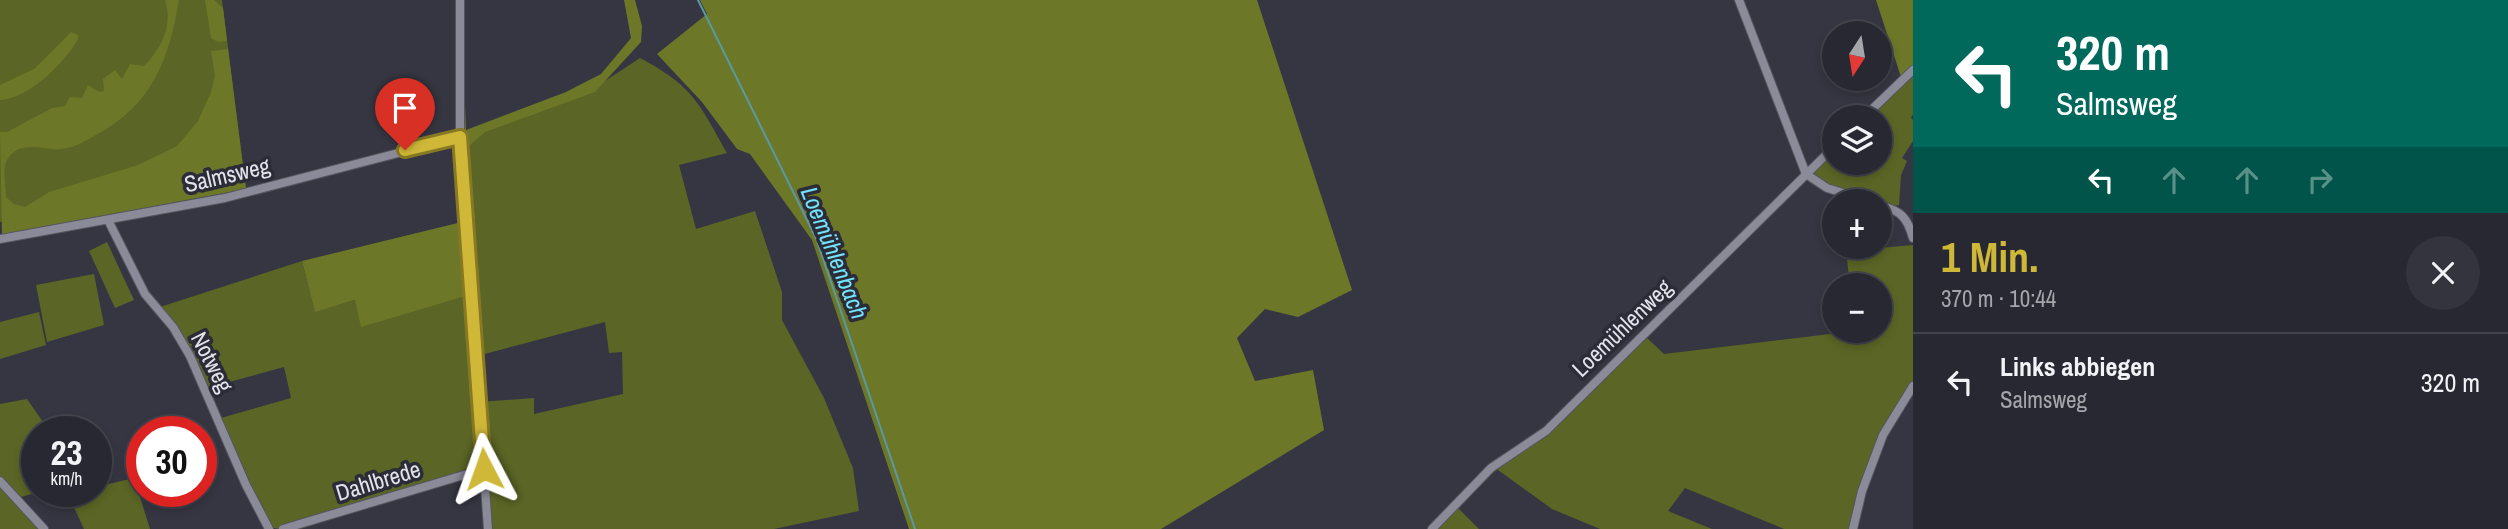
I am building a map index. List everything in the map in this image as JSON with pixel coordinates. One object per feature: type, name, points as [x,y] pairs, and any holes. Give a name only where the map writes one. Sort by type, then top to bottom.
[{"type":"street","points":[[460,0],[460,137],[488,529]]},
{"type":"street","points":[[1739,0],[1806,174],[1831,189]]},
{"type":"street","points":[[1877,105],[1913,70]]},
{"type":"street","name":"Salmsweg","points":[[0,239],[225,198],[460,137]]},
{"type":"street","name":"Loemühlenweg","points":[[1432,529],[1491,468],[1546,431],[1822,158]]},
{"type":"street","points":[[1892,209],[1901,212],[1909,224],[1913,238]]},
{"type":"street","name":"Notweg","points":[[108,220],[145,294],[173,327],[190,356],[246,485],[270,529]]},
{"type":"street","points":[[1853,529],[1862,491],[1883,435],[1913,386]]},
{"type":"street","name":"Dahlbrede","points":[[284,529],[484,469]]},
{"type":"street","points":[[0,481],[44,529]]},
{"type":"green space","points":[[0,0],[222,0],[246,189],[0,222]]},
{"type":"green space","points":[[165,0],[179,0],[175,22],[163,61],[144,95],[115,123],[79,144],[62,149],[25,147],[12,153],[5,168],[6,197],[14,204],[25,207],[49,192],[138,165],[177,146],[198,121],[211,92],[215,76],[211,51],[228,49],[246,189],[2,235],[0,132],[7,132],[52,108],[65,106],[70,97],[82,98],[88,85],[99,92],[104,91],[103,79],[115,70],[122,79],[130,64],[144,66],[161,44],[167,27]]},
{"type":"green space","points":[[205,0],[214,0],[223,8],[227,41],[218,42],[211,38]]},
{"type":"green space","points":[[624,0],[635,0],[642,26],[641,42],[595,92],[485,132],[469,146],[478,275],[473,276],[472,294],[361,327],[355,300],[315,312],[302,261],[466,221],[462,219],[460,137],[463,53],[466,130],[566,92],[601,74],[631,38]]},
{"type":"green space","points":[[700,0],[1257,0],[1352,290],[1298,317],[1265,309],[1237,338],[1255,381],[1313,370],[1324,430],[1161,529],[909,529],[812,240],[750,154],[737,149],[702,102],[657,54],[707,14]]},
{"type":"green space","points":[[1876,0],[1913,0],[1913,65],[1901,77],[1892,49],[1892,21],[1883,21]]},
{"type":"green space","points":[[71,32],[78,35],[78,39],[55,69],[34,87],[0,100],[0,85],[34,69]]},
{"type":"green space","points":[[640,58],[683,87],[709,121],[727,153],[679,165],[696,229],[755,211],[782,292],[782,320],[824,398],[853,468],[859,511],[774,529],[488,529],[484,470],[279,529],[269,527],[221,418],[291,398],[284,367],[207,388],[160,307],[302,261],[315,311],[356,300],[472,294],[460,137],[602,83]],"holes":[[[605,322],[609,353],[622,352],[623,394],[534,414],[534,398],[479,402],[477,356]]]},
{"type":"green space","points":[[1913,75],[1913,141],[1902,158],[1907,161],[1901,175],[1899,205],[1894,206],[1892,189],[1840,189],[1827,184],[1813,172],[1822,163],[1822,175],[1892,175],[1892,105],[1881,105]]},
{"type":"green space","points":[[107,242],[134,300],[115,308],[89,251]]},
{"type":"green space","points":[[1913,245],[1913,386],[1883,435],[1853,529],[1784,529],[1685,488],[1668,511],[1712,529],[1600,529],[1552,509],[1498,470],[1497,464],[1546,431],[1647,338],[1664,354],[1822,335],[1822,343],[1892,343],[1892,273],[1849,273],[1847,259],[1892,259],[1892,247]]},
{"type":"green space","points":[[94,274],[104,325],[47,342],[36,285]]},
{"type":"green space","points":[[39,312],[46,345],[0,359],[0,322]]},
{"type":"green space","points":[[27,399],[39,416],[21,416],[21,497],[17,498],[0,479],[0,404]]},
{"type":"green space","points":[[126,480],[126,507],[143,507],[150,529],[84,529],[74,507],[112,507],[112,483]]},
{"type":"green space","points":[[0,485],[41,529],[0,529]]},
{"type":"green space","points":[[1457,507],[1479,529],[1435,529]]},
{"type":"waterway","name":"Loemühlenbach","points":[[698,0],[816,238],[915,529]]},
{"type":"route","points":[[405,150],[460,137],[484,469]]}]
